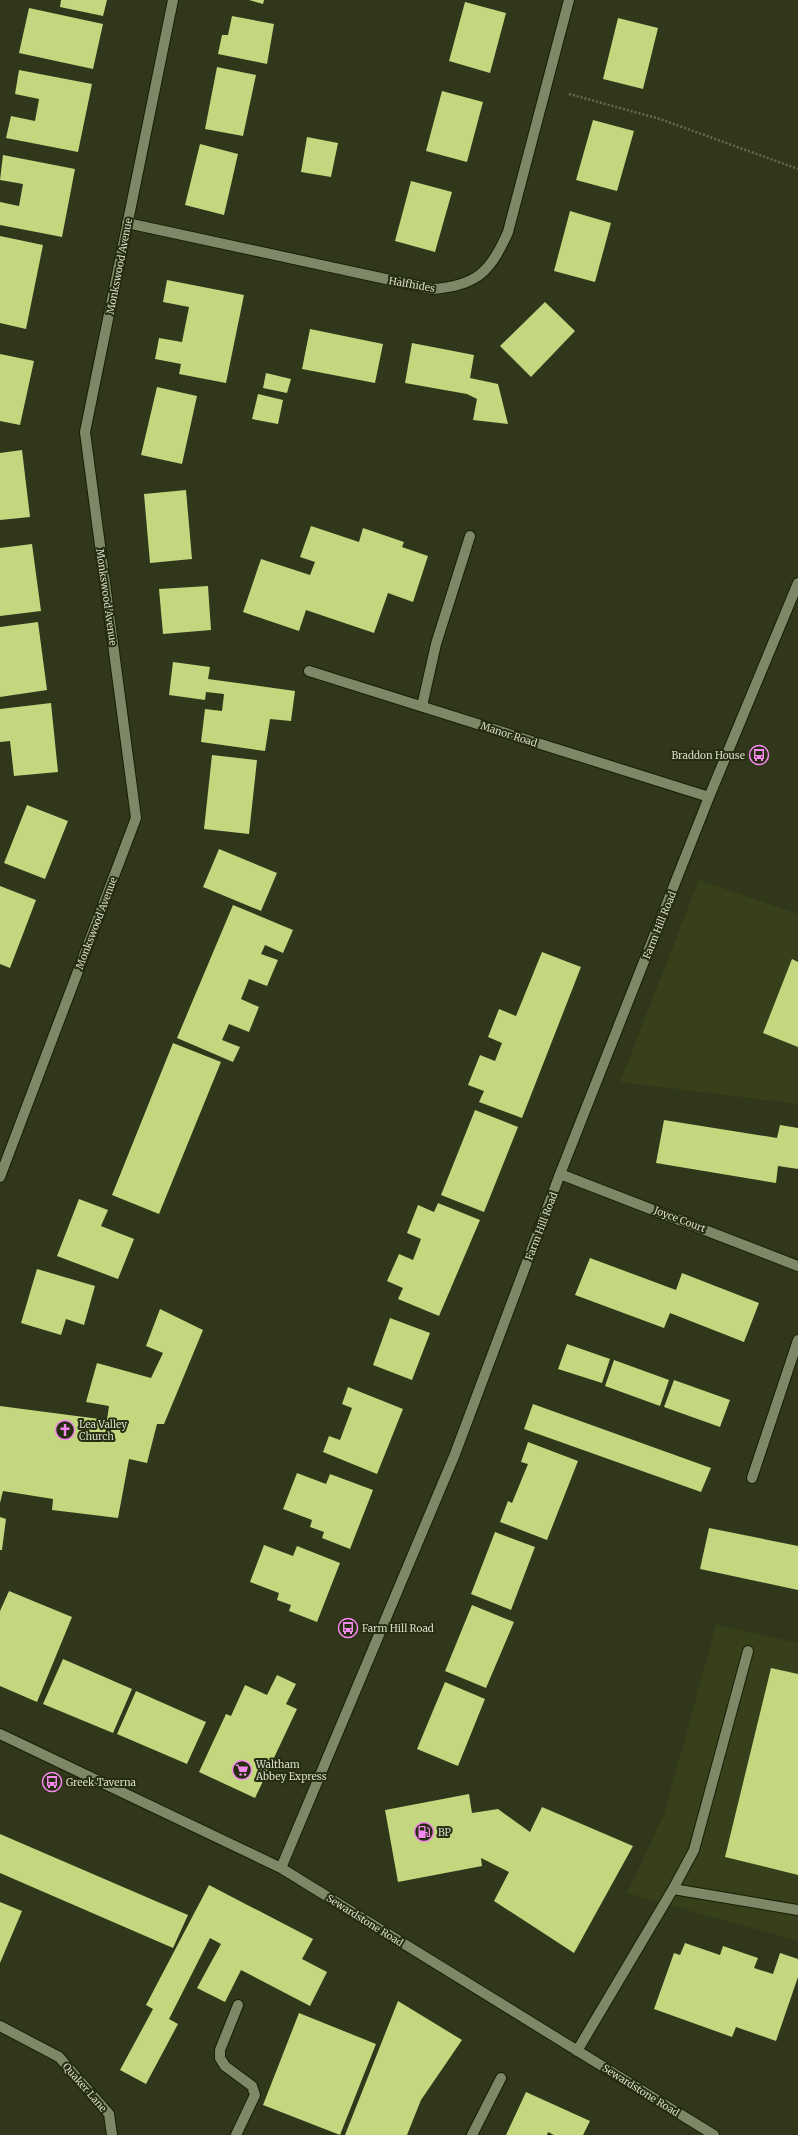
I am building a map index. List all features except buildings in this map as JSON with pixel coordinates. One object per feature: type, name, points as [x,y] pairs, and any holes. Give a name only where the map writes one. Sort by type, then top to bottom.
[{"type":"street","name":"Monkswood Avenue","points":[[0,1177],[136,818],[85,432],[173,0]]},
{"type":"street","name":"Halfhides","points":[[127,223],[432,289],[452,288],[471,282],[489,268],[503,245],[508,232],[569,0]]},
{"type":"street","points":[[422,706],[436,644],[470,536]]},
{"type":"street","name":"Farm Hill Road","points":[[281,1868],[455,1454],[560,1174],[709,797],[798,583]]},
{"type":"street","name":"Manor Road","points":[[309,670],[709,797]]},
{"type":"street","name":"Joyce Court","points":[[560,1174],[798,1266]]},
{"type":"street","points":[[752,1478],[798,1340]]},
{"type":"street","points":[[577,2051],[673,1889],[694,1850],[748,1651]]},
{"type":"street","name":"Sewardstone Road","points":[[0,1734],[281,1868],[714,2135]]},
{"type":"street","points":[[673,1889],[798,1910]]},
{"type":"street","points":[[238,2005],[220,2050],[220,2058],[225,2066],[252,2086],[255,2095],[238,2134]]},
{"type":"street","name":"Quaker Lane","points":[[0,2026],[59,2057],[109,2114],[112,2135]]},
{"type":"street","points":[[472,2135],[501,2078]]},
{"type":"path","points":[[547,88],[660,119],[798,169]]},
{"type":"shaded area","points":[[699,880],[798,914],[798,1104],[620,1082]]},
{"type":"shaded area","points":[[716,1625],[798,1643],[798,1941],[627,1893],[664,1815]]},
{"type":"place","name":"Braddon House","points":[[759,755]]},
{"type":"place","name":"Lea Valley Church","points":[[65,1430]]},
{"type":"place","name":"Farm Hill Road","points":[[348,1628]]},
{"type":"place","name":"Waltham Abbey Express","points":[[242,1770]]},
{"type":"place","name":"Greek Taverna","points":[[52,1782]]},
{"type":"place","name":"BP","points":[[424,1832]]}]
